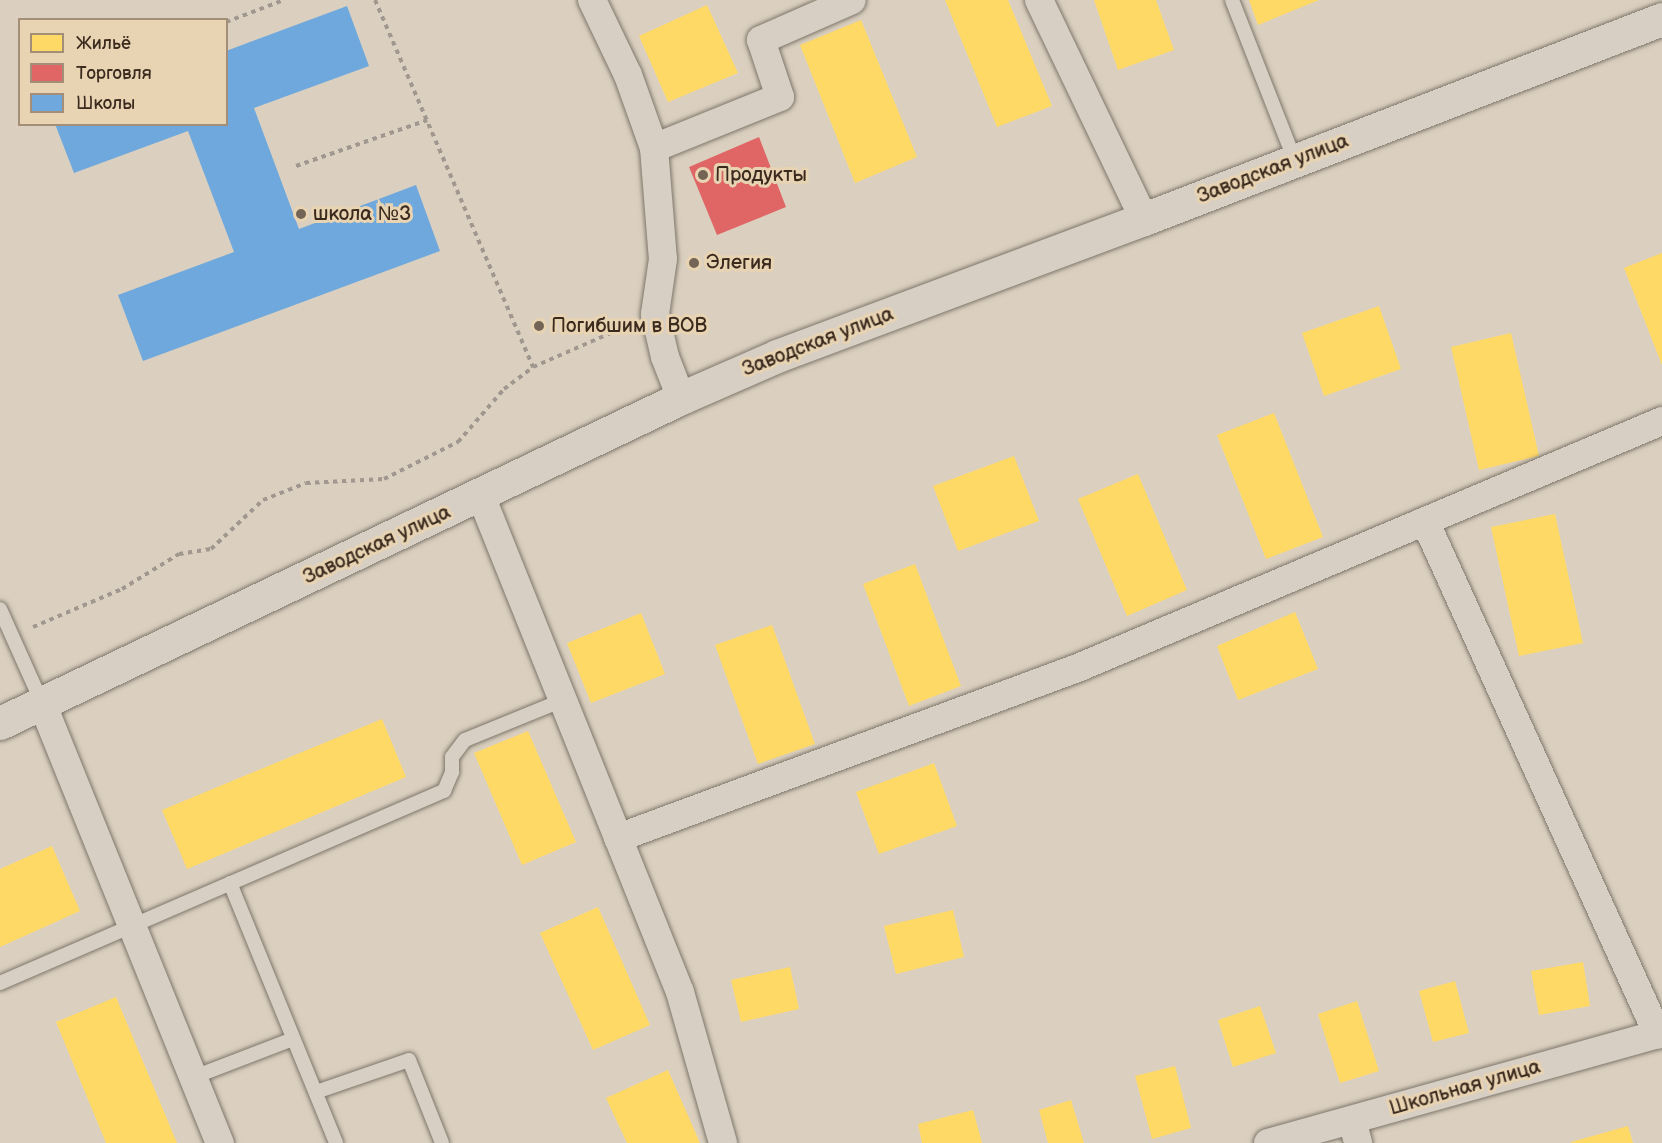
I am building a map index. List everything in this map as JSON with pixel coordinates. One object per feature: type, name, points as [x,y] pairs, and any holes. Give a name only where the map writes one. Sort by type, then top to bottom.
[{"type":"main road","name":"Заводская улица","points":[[0,723],[481,496],[681,398],[777,356],[1144,219],[1662,19]]},
{"type":"street","points":[[592,0],[628,75],[654,148],[663,259],[656,315],[665,357],[681,398]]},
{"type":"street","points":[[654,148],[780,97],[761,40],[852,0]]},
{"type":"street","points":[[1039,0],[1144,219]]},
{"type":"street","points":[[618,838],[1080,667],[1662,421]]},
{"type":"street","points":[[481,496],[680,992],[723,1143]]},
{"type":"street","points":[[1425,521],[1660,1034]]},
{"type":"street","points":[[42,704],[220,1143]]},
{"type":"street","name":"Школьная улица","points":[[1268,1143],[1355,1131],[1660,1034]]},
{"type":"lane","points":[[1232,0],[1295,161]]},
{"type":"lane","points":[[0,609],[42,704]]},
{"type":"lane","points":[[0,983],[444,791],[452,772],[452,757],[465,740],[563,700]]},
{"type":"lane","points":[[230,883],[336,1143]]},
{"type":"lane","points":[[194,1077],[293,1039]]},
{"type":"lane","points":[[316,1092],[409,1060],[442,1143]]},
{"type":"path","points":[[228,21],[284,0]]},
{"type":"path","points":[[375,0],[532,367]]},
{"type":"path","points":[[296,166],[427,120]]},
{"type":"path","points":[[12,636],[122,589],[179,554],[211,549],[263,500],[306,483],[384,478],[458,442],[504,389],[532,367],[656,315]]},
{"type":"building: Жильё","points":[[945,0],[1008,0],[1052,106],[997,127]]},
{"type":"building: Жильё","points":[[1094,0],[1156,0],[1174,50],[1118,70]]},
{"type":"building: Жильё","points":[[1249,0],[1319,0],[1258,25]]},
{"type":"building: Жильё","points":[[707,5],[738,73],[668,102],[639,36]]},
{"type":"building: Жильё","points":[[861,20],[917,157],[855,183],[800,45]]},
{"type":"building: Жильё","points":[[1662,253],[1662,365],[1624,268]]},
{"type":"building: Жильё","points":[[1379,306],[1401,369],[1324,396],[1302,333]]},
{"type":"building: Жильё","points":[[1511,333],[1539,456],[1479,470],[1451,347]]},
{"type":"building: Жильё","points":[[1274,413],[1323,537],[1266,559],[1217,435]]},
{"type":"building: Жильё","points":[[1014,456],[1039,521],[958,551],[933,486]]},
{"type":"building: Жильё","points":[[1138,474],[1187,590],[1127,616],[1078,499]]},
{"type":"building: Жильё","points":[[1555,514],[1583,643],[1519,656],[1491,527]]},
{"type":"building: Жильё","points":[[915,564],[961,686],[909,706],[863,584]]},
{"type":"building: Жильё","points":[[1295,612],[1318,669],[1238,700],[1217,646]]},
{"type":"building: Жильё","points":[[641,613],[665,674],[591,703],[567,643]]},
{"type":"building: Жильё","points":[[772,625],[815,744],[758,764],[715,645]]},
{"type":"building: Жильё","points":[[382,719],[406,777],[187,869],[162,810]]},
{"type":"building: Жильё","points":[[528,731],[576,842],[522,865],[474,753]]},
{"type":"building: Жильё","points":[[934,763],[957,826],[879,854],[856,792]]},
{"type":"building: Жильё","points":[[52,846],[80,911],[0,947],[0,869]]},
{"type":"building: Жильё","points":[[598,907],[650,1025],[593,1050],[540,933]]},
{"type":"building: Жильё","points":[[953,910],[964,957],[896,974],[884,926]]},
{"type":"building: Жильё","points":[[1583,962],[1590,1006],[1539,1015],[1531,971]]},
{"type":"building: Жильё","points":[[790,967],[799,1009],[741,1022],[731,980]]},
{"type":"building: Жильё","points":[[1455,981],[1469,1033],[1433,1042],[1419,991]]},
{"type":"building: Жильё","points":[[116,997],[177,1143],[106,1143],[56,1022]]},
{"type":"building: Жильё","points":[[1357,1001],[1379,1071],[1340,1083],[1318,1014]]},
{"type":"building: Жильё","points":[[1260,1006],[1276,1053],[1233,1067],[1218,1020]]},
{"type":"building: Жильё","points":[[1175,1066],[1191,1128],[1152,1139],[1135,1076]]},
{"type":"building: Жильё","points":[[668,1070],[700,1143],[627,1143],[606,1098]]},
{"type":"building: Жильё","points":[[1071,1100],[1084,1143],[1048,1143],[1039,1110]]},
{"type":"building: Жильё","points":[[973,1110],[982,1143],[922,1143],[918,1124]]},
{"type":"building: Жильё","points":[[1628,1126],[1633,1143],[1571,1143],[1571,1142]]},
{"type":"building: Торговля","points":[[759,137],[786,207],[717,235],[689,167]]},
{"type":"building: Школы","points":[[347,6],[369,66],[254,108],[299,229],[416,185],[440,251],[143,361],[118,295],[234,252],[188,131],[74,173],[56,126],[228,126],[228,50]]},
{"type":"place","name":"Продукты","points":[[703,175]]},
{"type":"place","name":"школа №3","points":[[301,214]]},
{"type":"place","name":"Элегия","points":[[694,263]]},
{"type":"place","name":"Погибшим в ВОВ","points":[[539,326]]}]
